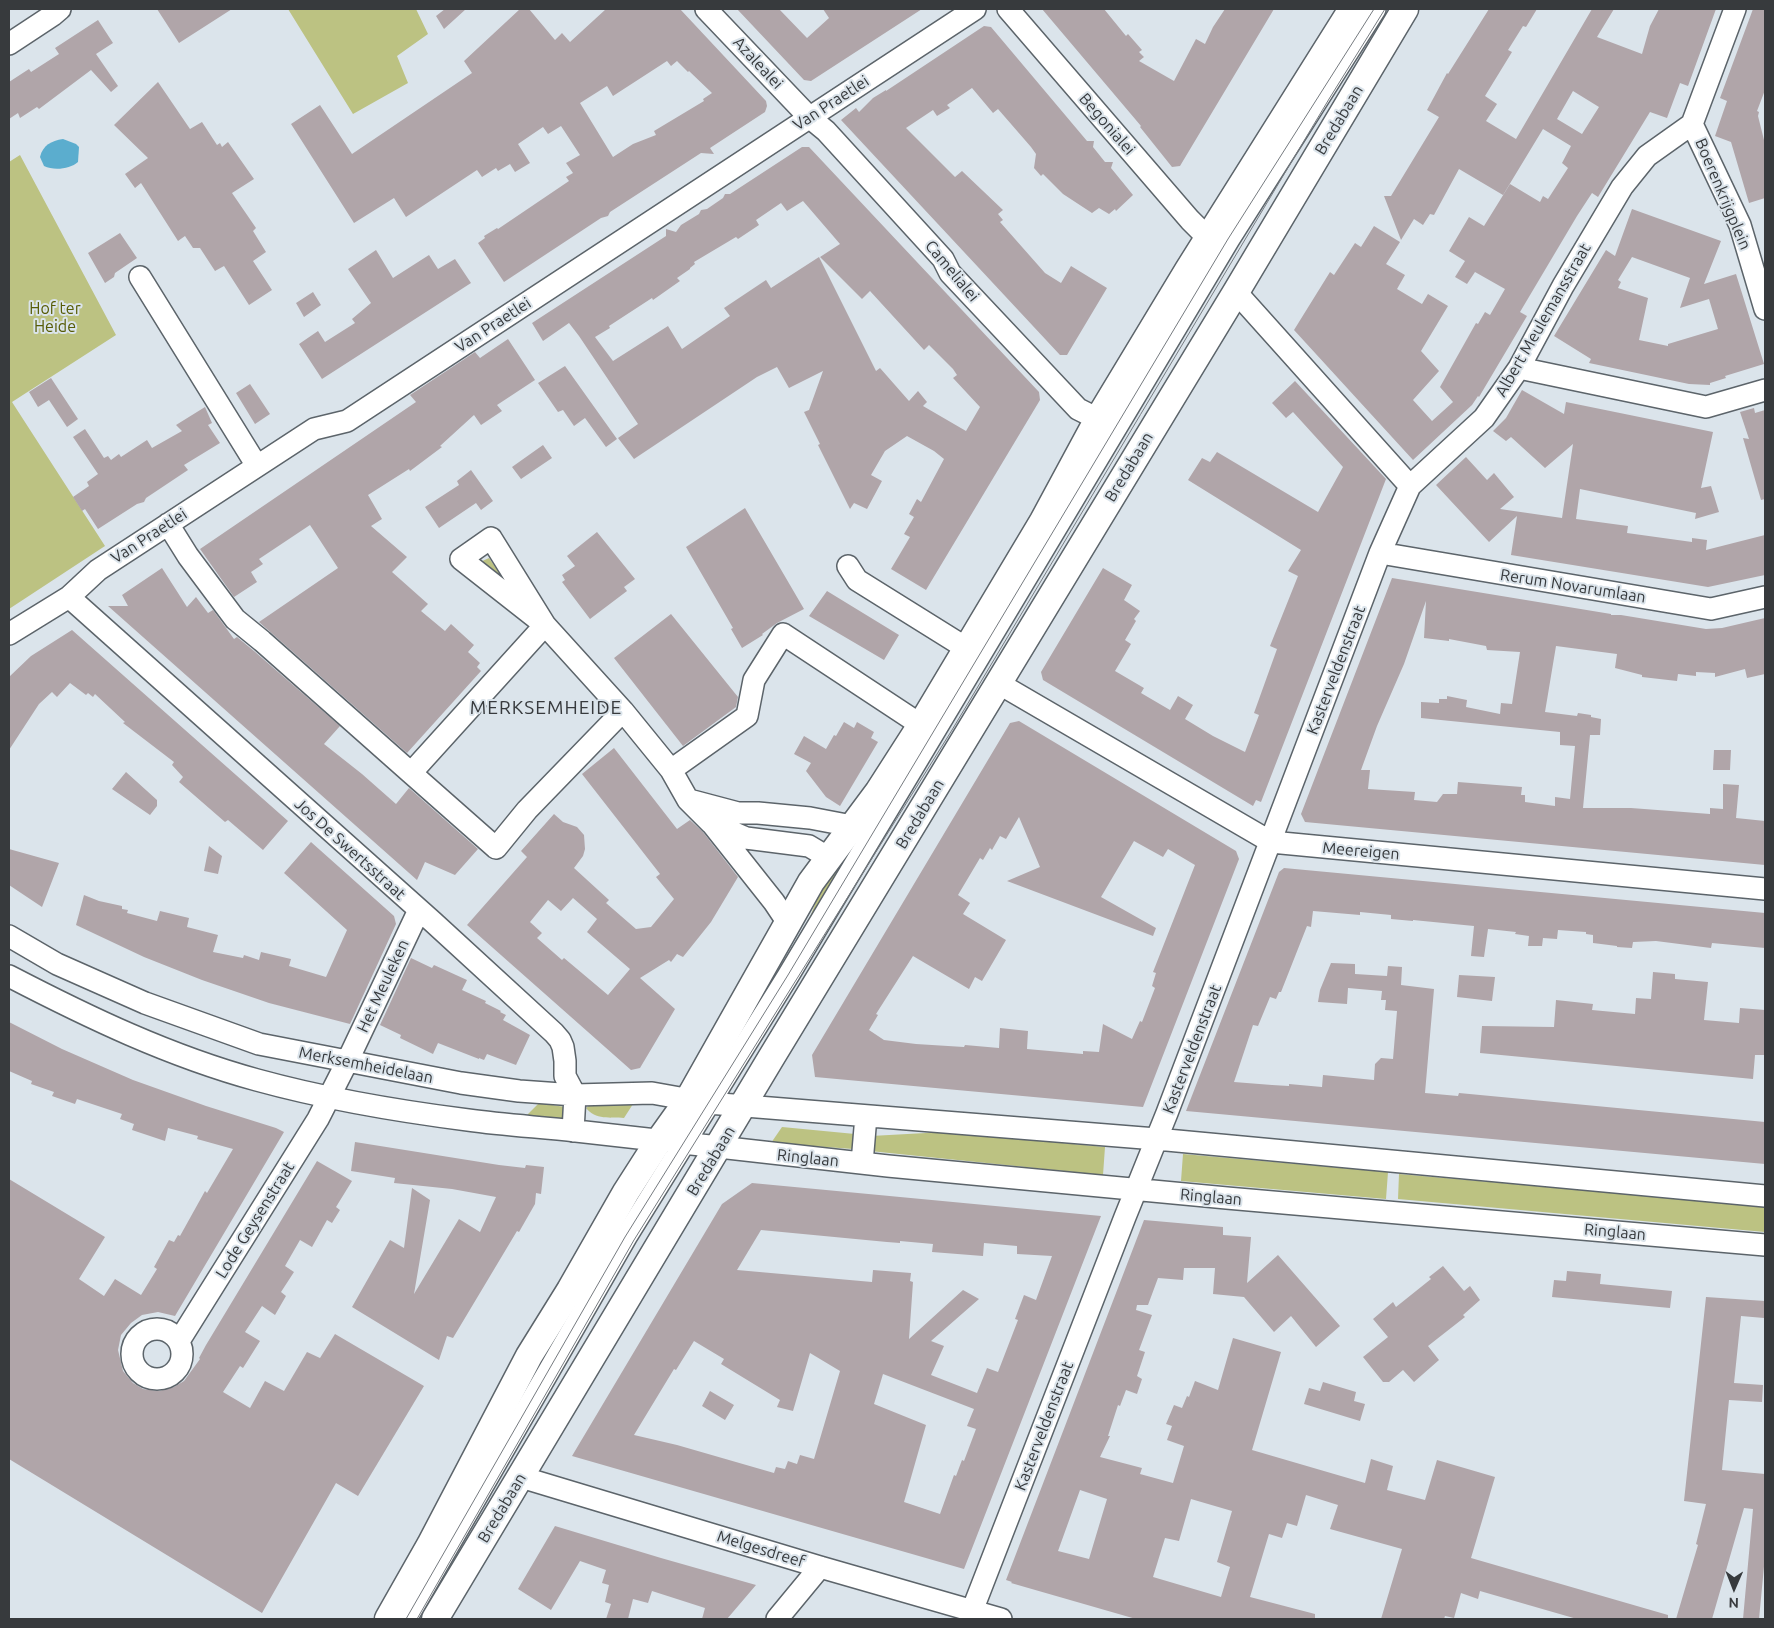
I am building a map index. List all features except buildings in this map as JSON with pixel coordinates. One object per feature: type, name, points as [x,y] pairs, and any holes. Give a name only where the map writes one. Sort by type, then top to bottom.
[{"type":"main road","points":[[388,1619],[430,1545],[529,1356],[705,1102],[788,923],[811,882],[878,792],[921,725],[1043,521],[1098,419],[1208,238],[1352,9]]},
{"type":"main road","name":"Bredabaan","points":[[435,1619],[1405,9]]},
{"type":"street","points":[[9,44],[60,9]]},
{"type":"street","name":"Azalealei","points":[[706,9],[809,118]]},
{"type":"street","name":"Van Praetlei","points":[[9,634],[69,597],[98,570],[314,429],[347,421],[975,9]]},
{"type":"street","name":"Begonialei","points":[[1008,9],[1190,220],[1208,238]]},
{"type":"street","points":[[705,1102],[788,976],[1229,239],[1375,9]]},
{"type":"street","points":[[705,1102],[950,729],[1323,106],[1384,9]]},
{"type":"street","points":[[1692,124],[1735,9]]},
{"type":"street","name":"Camelialei","points":[[809,118],[832,138],[943,259],[950,273],[1078,409],[1098,419]]},
{"type":"street","name":"Boerenkrijgplein","points":[[1622,187],[1647,156],[1692,124],[1740,225],[1765,309]]},
{"type":"street","name":"Albert Meulemansstraat","points":[[1410,486],[1484,418],[1519,368],[1563,286],[1622,187]]},
{"type":"street","points":[[140,277],[257,466]]},
{"type":"street","points":[[1236,292],[1410,486]]},
{"type":"street","points":[[1519,368],[1706,407],[1765,390]]},
{"type":"street","name":"Kasterveldenstraat","points":[[972,1611],[1271,842],[1380,554],[1410,486]]},
{"type":"street","points":[[168,524],[188,556],[234,619],[262,641],[496,848],[527,810],[623,711]]},
{"type":"street","name":"Rerum Novarumlaan","points":[[1380,554],[1711,609],[1765,597]]},
{"type":"street","points":[[848,566],[857,580],[966,648]]},
{"type":"street","name":"Jos De Swertsstraat","points":[[69,597],[554,1033],[563,1047],[565,1076],[575,1095],[573,1131]]},
{"type":"street","points":[[411,773],[545,625],[623,711],[671,770],[688,800],[711,823],[774,902],[788,923]]},
{"type":"street","points":[[671,770],[747,716],[754,680],[783,634],[921,725]]},
{"type":"street","name":"Meereigen","points":[[998,683],[1271,842],[1765,889]]},
{"type":"street","points":[[688,800],[736,823],[746,838],[809,846],[829,858]]},
{"type":"street","points":[[711,823],[736,823],[758,813],[810,818],[852,826]]},
{"type":"street","name":"Het Meuleken","points":[[328,1097],[347,1062],[419,910]]},
{"type":"street","name":"Merksemheidelaan","points":[[9,936],[57,964],[146,1003],[259,1044],[461,1083],[575,1095],[652,1093],[744,1106]]},
{"type":"street","points":[[9,976],[84,1015],[161,1048],[254,1079],[328,1097],[400,1110],[677,1144]]},
{"type":"street","name":"Lode Geysenstraat","points":[[179,1341],[273,1194],[318,1119],[328,1097]]},
{"type":"street","points":[[744,1106],[1156,1139],[1765,1196]]},
{"type":"street","points":[[862,1163],[866,1116]]},
{"type":"street","points":[[406,1619],[626,1237],[677,1144]]},
{"type":"street","points":[[416,1619],[633,1240],[677,1144]]},
{"type":"street","name":"Ringlaan","points":[[677,1144],[1135,1190],[1765,1245]]},
{"type":"street","name":"Melgesdreef","points":[[521,1477],[1001,1619]]},
{"type":"street","points":[[777,1619],[820,1567]]},
{"type":"green space","points":[[288,9],[416,9],[428,34],[397,56],[408,83],[353,114]]},
{"type":"green space","name":"Hof ter Heide","points":[[20,155],[116,335],[12,402],[105,546],[9,609],[9,162]]},
{"type":"green space","points":[[489,558],[504,580],[478,563]]},
{"type":"green space","points":[[892,788],[785,962],[810,917],[825,879]]},
{"type":"green space","points":[[539,1103],[565,1107],[564,1118],[524,1118]]},
{"type":"green space","points":[[633,1104],[624,1118],[599,1116],[586,1108],[590,1105]]},
{"type":"green space","points":[[782,1127],[855,1134],[853,1149],[771,1143]]},
{"type":"green space","points":[[944,1132],[1105,1147],[1103,1175],[870,1151],[871,1136]]},
{"type":"green space","points":[[1183,1154],[1388,1172],[1386,1199],[1181,1181]]},
{"type":"green space","points":[[1399,1174],[1765,1206],[1765,1232],[1398,1199]]},
{"type":"water","points":[[63,139],[79,147],[78,162],[62,168],[44,166],[40,157],[43,149],[51,142]]},
{"type":"tram line","points":[[406,1619],[625,1237],[788,975],[1228,239],[1374,9]]},
{"type":"tram line","points":[[417,1619],[634,1240],[952,730],[1329,99],[1385,9]]},
{"type":"district","name":"MERKSEMHEIDE","points":[[546,708]]}]
